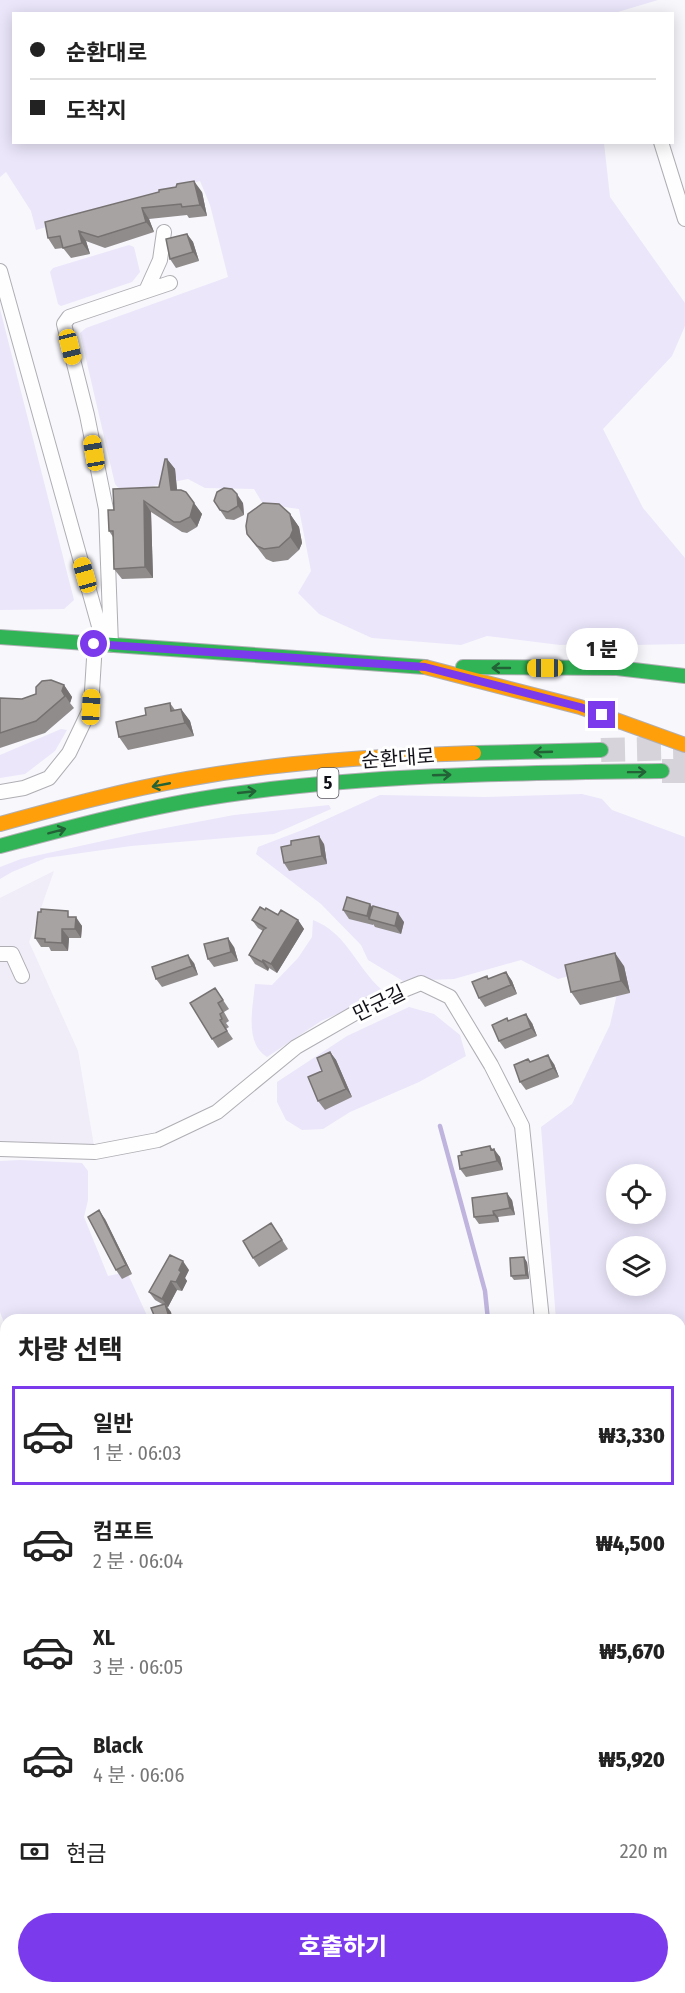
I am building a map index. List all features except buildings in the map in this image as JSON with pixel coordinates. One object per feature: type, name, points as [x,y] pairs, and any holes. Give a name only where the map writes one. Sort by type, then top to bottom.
[{"type":"main road","points":[[0,637],[425,667],[617,668],[685,676]]},
{"type":"main road","points":[[425,667],[580,707],[685,745]]},
{"type":"main road","name":"순환대로","points":[[0,824],[84,800],[216,774],[331,760],[601,750]]},
{"type":"main road","name":"순환대로","points":[[0,846],[97,820],[225,795],[332,782],[441,774],[662,771]]},
{"type":"street","points":[[662,144],[685,219]]},
{"type":"street","points":[[146,291],[160,260],[164,232]]},
{"type":"street","points":[[0,274],[103,644]]},
{"type":"street","points":[[0,792],[24,788],[49,778],[69,753],[91,707],[103,644],[106,509],[87,415],[64,324],[69,317],[170,283]]},
{"type":"street","points":[[0,954],[12,954],[22,976]]},
{"type":"street","name":"만군길","points":[[0,1149],[95,1152],[158,1140],[217,1112],[296,1047],[376,1001],[421,983],[450,997],[491,1065],[522,1126],[542,1314]]},
{"type":"shaded area","points":[[0,0],[658,0],[618,12],[12,12],[12,144],[604,144],[610,197],[685,303],[685,326],[672,356],[603,429],[643,508],[685,558],[685,644],[560,645],[487,636],[461,645],[372,638],[319,614],[298,593],[311,571],[299,509],[263,504],[254,489],[205,488],[188,479],[122,492],[115,484],[80,333],[86,328],[228,277],[210,205],[200,181],[36,230],[31,211],[6,172],[0,177]]},
{"type":"shaded area","points":[[129,245],[134,247],[140,272],[132,282],[61,306],[58,304],[50,272],[53,268]]},
{"type":"shaded area","points":[[0,309],[74,600],[64,609],[0,610]]},
{"type":"shaded area","points":[[61,729],[67,730],[55,751],[25,774],[0,778],[0,755]]},
{"type":"shaded area","points":[[582,794],[602,799],[612,810],[685,837],[685,1314],[556,1314],[541,1127],[572,1104],[610,1025],[621,976],[606,966],[558,979],[521,960],[454,979],[403,981],[368,960],[361,945],[321,904],[256,854],[258,847],[305,829],[380,795],[485,797]]},
{"type":"shaded area","points":[[329,805],[331,809],[274,834],[131,846],[46,858],[0,879],[0,867],[21,859],[234,815]]},
{"type":"shaded area","points":[[54,871],[29,942],[78,1051],[95,1152],[0,1149],[0,898]]},
{"type":"shaded area","points":[[313,920],[325,926],[343,942],[382,990],[368,1001],[321,1021],[267,1057],[255,1043],[253,1034],[255,984],[272,985],[298,958],[312,937]]},
{"type":"shaded area","points":[[409,1007],[434,1014],[460,1035],[466,1056],[419,1082],[350,1112],[323,1129],[302,1130],[286,1120],[277,1102],[277,1082],[347,1036]]},
{"type":"shaded area","points":[[0,1161],[82,1163],[88,1171],[88,1200],[84,1217],[108,1276],[127,1272],[146,1314],[1,1314]]},
{"type":"waterway","points":[[440,1126],[485,1291],[487,1314]]},
{"type":"tunnel","points":[[601,750],[685,748]]},
{"type":"tunnel","points":[[662,771],[685,771]]},
{"type":"traffic: fast","points":[[0,637],[425,667]]},
{"type":"traffic: fast","points":[[463,667],[617,668],[685,676]]},
{"type":"traffic: fast","points":[[474,753],[601,750]]},
{"type":"traffic: fast","points":[[0,846],[169,805],[280,788],[444,776],[662,771]]},
{"type":"traffic: slow","points":[[425,667],[580,707],[685,745]]},
{"type":"traffic: slow","points":[[0,824],[163,783],[222,773],[330,761],[474,753]]},
{"type":"route","points":[[94,644],[425,667],[580,707],[602,715]]}]
